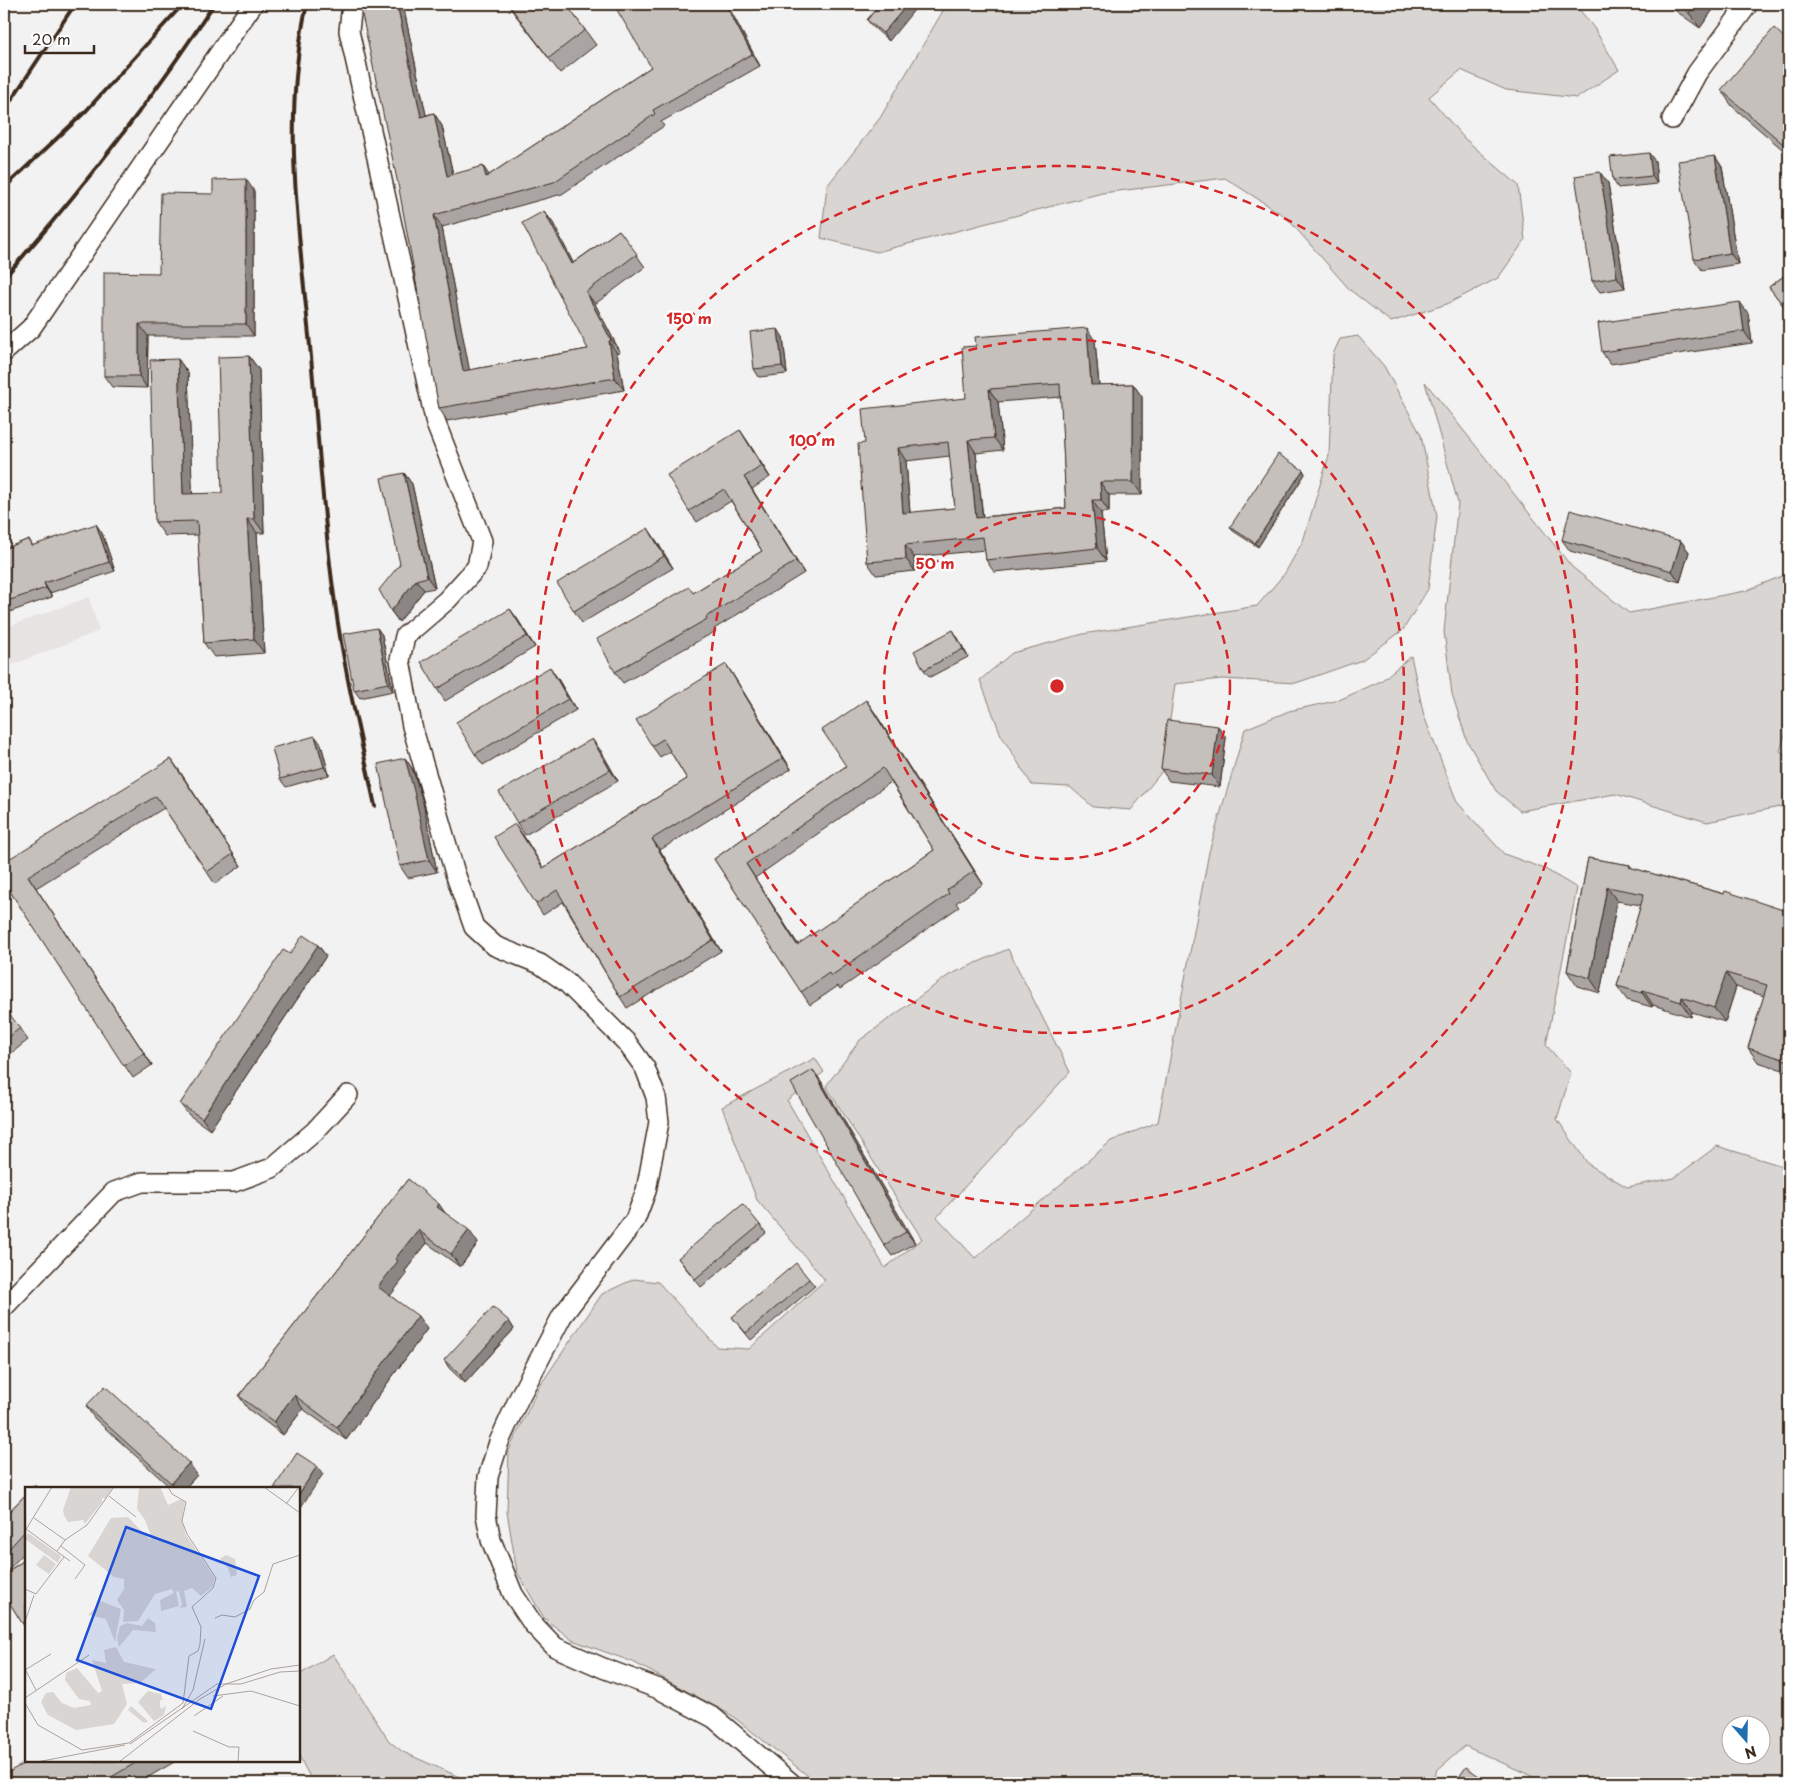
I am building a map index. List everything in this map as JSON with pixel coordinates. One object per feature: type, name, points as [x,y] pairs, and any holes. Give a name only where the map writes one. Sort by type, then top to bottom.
[{"type":"street","points":[[4,352],[31,328],[253,4]]},
{"type":"street","points":[[352,4],[349,32],[436,424],[482,541],[477,567],[447,600],[405,636],[400,660],[412,726],[455,873],[474,927],[496,946],[540,964],[566,982],[627,1042],[645,1068],[656,1097],[659,1122],[646,1192],[635,1220],[562,1316],[519,1398],[499,1442],[488,1477],[486,1514],[492,1540],[513,1594],[533,1624],[556,1647],[603,1668],[659,1689],[714,1718],[790,1783]]},
{"type":"street","points":[[1672,118],[1697,72],[1748,4]]},
{"type":"street","points":[[4,1307],[114,1192],[142,1182],[234,1182],[272,1168],[315,1131],[348,1095]]},
{"type":"shaded area","points":[[947,4],[1575,4],[1594,28],[1619,70],[1577,98],[1506,90],[1461,70],[1429,97],[1464,138],[1518,185],[1525,240],[1498,278],[1447,304],[1391,322],[1350,290],[1286,217],[1225,178],[1102,193],[877,252],[821,238],[827,186],[880,118]]},
{"type":"shaded area","points":[[1358,336],[1384,366],[1421,435],[1437,516],[1428,589],[1403,630],[1362,660],[1296,683],[1222,679],[1175,684],[1163,770],[1131,810],[1093,807],[1070,787],[1032,785],[1001,735],[980,680],[1012,653],[1083,634],[1257,606],[1285,573],[1303,541],[1329,455],[1333,354],[1340,339]]},
{"type":"shaded area","points":[[1425,382],[1572,567],[1629,613],[1745,591],[1782,576],[1789,578],[1789,722],[1780,751],[1789,757],[1789,805],[1707,822],[1615,794],[1520,811],[1496,791],[1467,741],[1452,694],[1444,631],[1458,503]]},
{"type":"shaded area","points":[[89,597],[99,631],[4,668],[4,628]]},
{"type":"shaded area","points":[[1411,656],[1424,716],[1457,802],[1504,854],[1545,869],[1577,888],[1546,1045],[1571,1073],[1557,1119],[1588,1164],[1627,1187],[1674,1178],[1717,1146],[1789,1168],[1789,1783],[1547,1783],[1465,1746],[1436,1771],[1435,1783],[817,1783],[731,1715],[633,1662],[572,1640],[544,1618],[517,1572],[507,1512],[509,1450],[539,1387],[602,1294],[634,1279],[658,1282],[717,1347],[749,1349],[825,1280],[757,1200],[722,1107],[815,1058],[824,1072],[787,1100],[885,1268],[922,1239],[826,1086],[860,1040],[949,975],[1008,949],[1070,1072],[937,1217],[975,1258],[1111,1141],[1158,1122],[1209,852],[1245,729],[1289,711],[1339,700],[1381,681]]},
{"type":"shaded area","points":[[333,1654],[389,1741],[403,1752],[473,1783],[313,1783],[300,1758],[300,1674]]},
{"type":"building","points":[[397,4],[421,117],[434,113],[447,176],[483,166],[486,177],[651,67],[614,5],[725,4],[752,54],[653,110],[655,114],[554,182],[434,215],[463,371],[588,349],[522,223],[544,211],[572,264],[619,230],[637,254],[586,292],[611,340],[609,341],[615,378],[439,408],[399,189],[360,5]]},
{"type":"building","points":[[508,4],[566,4],[585,30],[549,58]]},
{"type":"building","points":[[880,4],[908,4],[883,33],[867,20]]},
{"type":"building","points":[[1677,4],[1696,4],[1689,13]]},
{"type":"building","points":[[1774,28],[1789,42],[1789,149],[1721,90]]},
{"type":"building","points":[[1649,153],[1652,176],[1613,180],[1610,157]]},
{"type":"building","points":[[1715,156],[1730,253],[1694,259],[1678,161]]},
{"type":"building","points":[[1600,172],[1617,277],[1592,281],[1575,176]]},
{"type":"building","points":[[246,179],[246,324],[139,324],[139,376],[104,376],[104,272],[159,273],[161,193],[213,194],[213,180]]},
{"type":"building","points":[[1789,272],[1789,299],[1782,304],[1769,287]]},
{"type":"building","points":[[1740,302],[1744,331],[1602,352],[1598,323]]},
{"type":"building","points":[[1087,328],[1091,385],[1133,384],[1133,482],[1100,482],[1101,500],[1092,500],[1097,548],[986,560],[983,537],[905,545],[906,559],[867,562],[858,444],[865,443],[862,409],[966,398],[962,347],[976,346],[975,337]],"holes":[[[1060,384],[1066,508],[976,518],[968,440],[994,438],[989,389]],[[948,442],[955,508],[903,513],[898,448]]]},
{"type":"building","points":[[778,329],[782,366],[754,369],[750,332]]},
{"type":"building","points":[[249,356],[254,519],[247,519],[254,639],[204,643],[197,521],[155,522],[150,360],[178,359],[183,494],[222,493],[218,357]]},
{"type":"building","points":[[740,430],[762,466],[744,477],[796,561],[706,617],[707,619],[615,672],[597,639],[689,587],[693,593],[762,551],[724,489],[689,511],[667,475]]},
{"type":"building","points":[[1278,454],[1303,470],[1255,543],[1230,527]]},
{"type":"building","points":[[404,473],[427,577],[416,580],[391,611],[379,590],[400,564],[381,478]]},
{"type":"building","points":[[1570,510],[1681,541],[1672,571],[1562,540]]},
{"type":"building","points":[[96,524],[109,562],[44,583],[46,588],[4,602],[4,549],[29,539],[31,546]]},
{"type":"building","points":[[648,528],[664,556],[574,611],[557,583]]},
{"type":"building","points":[[510,609],[527,636],[437,689],[421,662]]},
{"type":"building","points":[[377,628],[388,683],[354,690],[343,634]]},
{"type":"building","points":[[953,630],[963,649],[924,670],[914,651]]},
{"type":"building","points":[[726,664],[783,758],[652,839],[713,940],[620,997],[557,890],[536,904],[494,837],[515,824],[543,868],[687,779],[663,739],[652,746],[636,720]]},
{"type":"building","points":[[550,667],[568,699],[475,754],[456,722]]},
{"type":"building","points":[[866,700],[974,871],[947,890],[949,894],[831,976],[829,973],[801,992],[714,859],[846,766],[822,730]],"holes":[[[883,768],[934,850],[797,945],[746,864]]]},
{"type":"building","points":[[1167,720],[1218,726],[1212,775],[1161,769]]},
{"type":"building","points":[[315,736],[324,767],[280,779],[272,748]]},
{"type":"building","points":[[592,739],[610,770],[517,823],[499,792]]},
{"type":"building","points":[[405,758],[429,860],[400,866],[378,764]]},
{"type":"building","points":[[171,759],[233,854],[207,872],[156,796],[28,876],[144,1053],[124,1066],[4,882],[4,862]]},
{"type":"building","points":[[1588,858],[1630,865],[1629,867],[1724,894],[1725,891],[1789,912],[1789,1061],[1748,1048],[1767,985],[1726,973],[1714,1008],[1682,997],[1681,1002],[1643,990],[1642,993],[1617,986],[1644,894],[1607,887],[1590,978],[1567,971]]},
{"type":"building","points":[[303,935],[318,945],[202,1118],[180,1104],[283,950],[290,954]]},
{"type":"building","points":[[4,1007],[20,1028],[4,1041]]},
{"type":"building","points":[[813,1070],[906,1232],[884,1245],[791,1083]]},
{"type":"building","points":[[408,1179],[439,1204],[437,1207],[469,1230],[451,1254],[418,1230],[395,1259],[398,1261],[378,1287],[418,1316],[337,1427],[294,1395],[274,1422],[239,1396]]},
{"type":"building","points":[[743,1204],[760,1225],[695,1279],[678,1258]]},
{"type":"building","points":[[796,1263],[809,1279],[746,1333],[732,1317]]},
{"type":"building","points":[[493,1307],[509,1321],[460,1375],[444,1360]]},
{"type":"building","points":[[105,1386],[189,1463],[171,1483],[86,1406]]},
{"type":"building","points":[[297,1453],[317,1466],[300,1492],[300,1487],[275,1487]]},
{"type":"building","points":[[25,1495],[25,1531],[4,1554],[4,1517]]},
{"type":"building","points":[[25,1560],[25,1622],[22,1623],[4,1594],[4,1574]]},
{"type":"building","points":[[26,1762],[137,1762],[101,1783],[13,1783],[7,1773]]},
{"type":"building","points":[[1466,1767],[1489,1783],[1455,1783]]},
{"type":"railway","points":[[4,111],[75,4]]},
{"type":"railway","points":[[4,188],[86,111],[183,4]]},
{"type":"railway","points":[[4,278],[60,213],[114,145],[165,76],[214,4]]},
{"type":"railway","points":[[307,4],[299,45],[295,86],[294,170],[297,211],[323,503],[331,570],[343,654],[375,806]]}]
